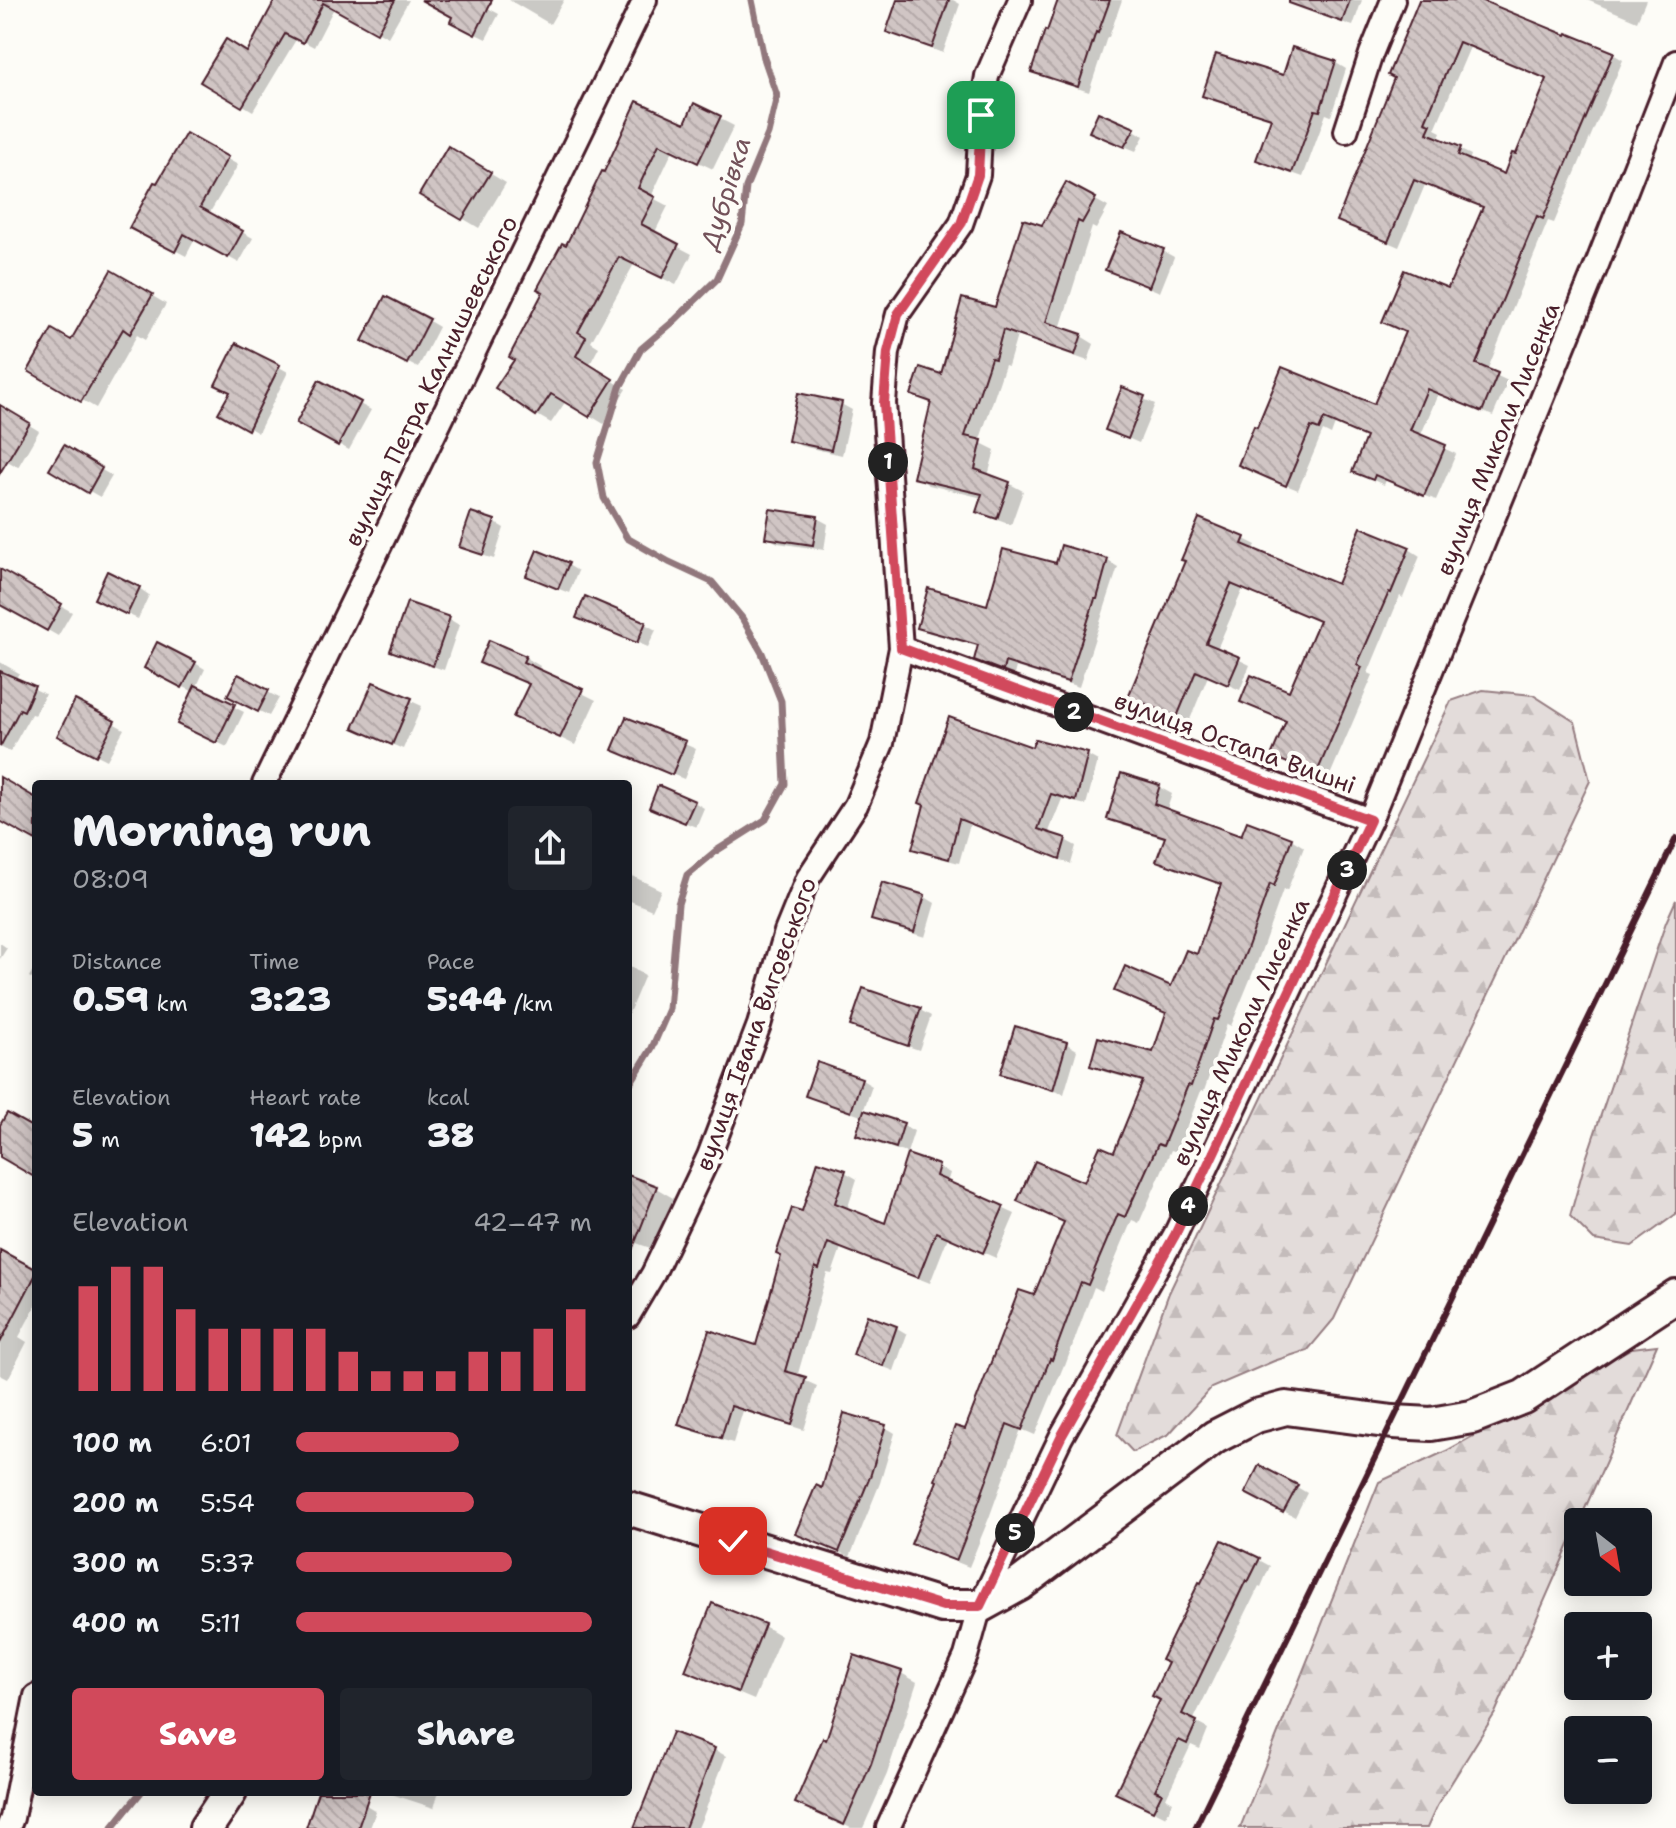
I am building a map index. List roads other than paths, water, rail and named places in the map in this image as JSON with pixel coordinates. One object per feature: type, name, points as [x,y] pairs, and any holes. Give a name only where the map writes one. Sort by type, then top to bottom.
[{"type":"main road","points":[[632,1509],[943,1606],[980,1606],[1020,1584],[1215,1437],[1256,1416],[1286,1408],[1431,1424],[1472,1417],[1523,1397],[1676,1296]]},
{"type":"main road","points":[[206,1828],[227,1796]]},
{"type":"street","name":"вулиця Петра Калнишевського","points":[[266,780],[645,0]]},
{"type":"street","name":"вулиця Івана Виговського","points":[[632,1309],[653,1274],[709,1156],[759,1025],[786,932],[808,878],[856,805],[882,743],[901,648],[884,403],[888,352],[898,314],[961,224],[978,175],[981,115],[987,76],[1020,0]]},
{"type":"street","points":[[1346,131],[1371,54],[1393,0]]},
{"type":"street","name":"вулиця Миколи Лисенка","points":[[888,1828],[966,1656],[980,1606],[1061,1437],[1175,1235],[1370,820],[1598,262],[1676,62]]},
{"type":"street","name":"вулиця Остапа Вишні","points":[[901,648],[1370,820]]},
{"type":"street","points":[[8,1828],[32,1716]]},
{"type":"waterway","name":"Дубрівка","points":[[632,1080],[652,1048],[669,1009],[678,904],[687,875],[716,851],[765,820],[785,784],[781,701],[762,653],[742,618],[712,582],[627,538],[604,498],[597,462],[620,387],[641,349],[717,279],[742,224],[746,187],[768,134],[777,96],[764,58],[752,0]]},
{"type":"waterway","name":"Дубрівка","points":[[112,1828],[138,1796]]},
{"type":"railway","points":[[1195,1828],[1676,838]]}]
